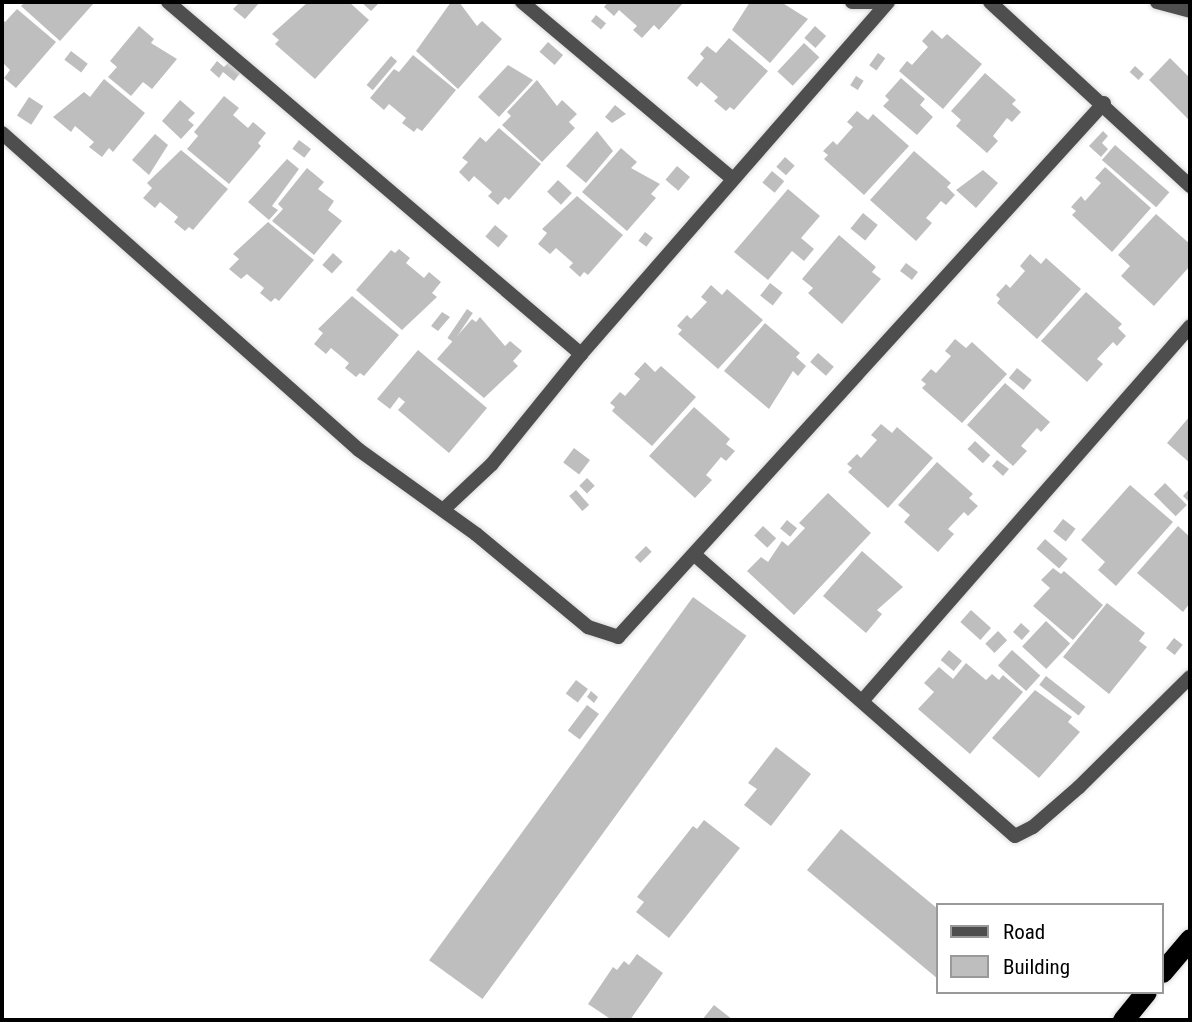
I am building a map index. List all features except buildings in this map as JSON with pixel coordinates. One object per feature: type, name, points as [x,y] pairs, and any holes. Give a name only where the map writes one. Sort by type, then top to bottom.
[{"type":"highway","points":[[1164,970],[1190,939]]},
{"type":"highway","points":[[1123,1020],[1144,994]]},
{"type":"street","points":[[168,2],[581,354]]},
{"type":"street","points":[[522,2],[733,179]]},
{"type":"street","points":[[852,2],[881,2]]},
{"type":"street","points":[[443,510],[492,464],[581,354],[888,2]]},
{"type":"street","points":[[990,2],[1104,103],[1190,186]]},
{"type":"street","points":[[1157,2],[1185,7]]},
{"type":"street","points":[[2,134],[359,450],[443,510],[557,603],[604,634],[618,637],[696,556],[1104,103]]},
{"type":"street","points":[[862,701],[1190,326]]},
{"type":"street","points":[[696,556],[1015,836],[1033,827],[1079,787],[1190,677]]}]
